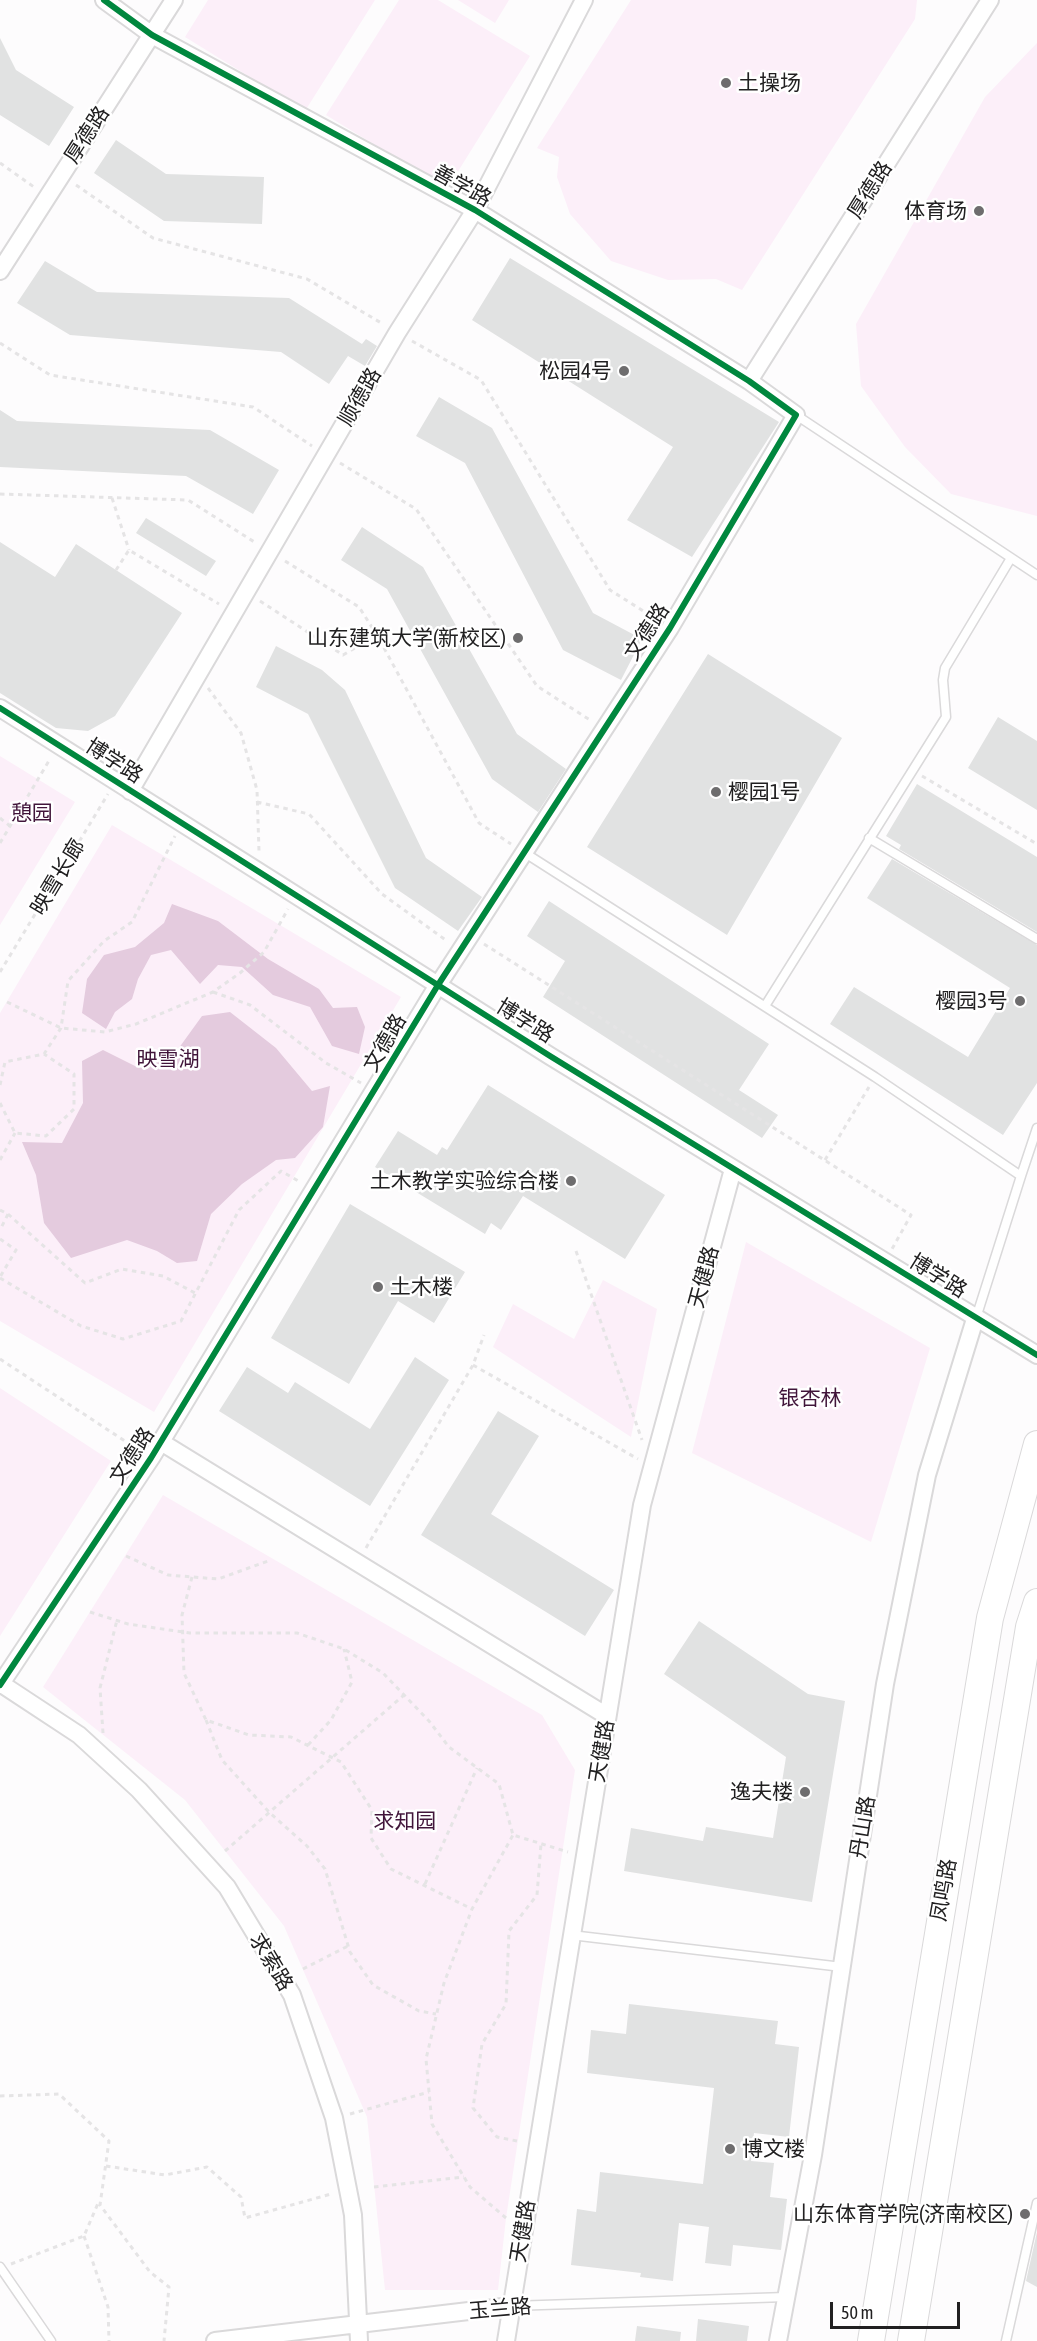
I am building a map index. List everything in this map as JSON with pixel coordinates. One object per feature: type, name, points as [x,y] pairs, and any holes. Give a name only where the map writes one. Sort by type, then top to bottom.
[{"type":"main road","name":"凤鸣路","points":[[871,2341],[990,1618],[1037,1444]]},
{"type":"main road","name":"凤鸣路","points":[[911,2341],[1029,1627],[1037,1602]]},
{"type":"street","name":"善学路","points":[[104,0],[152,35],[475,210],[750,381],[796,415]]},
{"type":"street","name":"厚德路","points":[[0,271],[174,0]]},
{"type":"street","name":"顺德路","points":[[123,786],[198,674],[397,333],[475,210],[584,0]]},
{"type":"street","name":"厚德路","points":[[750,381],[990,0]]},
{"type":"street","name":"文德路","points":[[0,1684],[151,1458],[376,1091],[438,985],[462,952],[670,628],[796,415]]},
{"type":"street","name":"博学路","points":[[0,708],[295,896],[733,1169],[975,1319],[1037,1354]]},
{"type":"street","name":"天健路","points":[[506,2341],[642,1504],[733,1169]]},
{"type":"street","name":"丹山路","points":[[778,2341],[813,2155],[885,1684],[925,1486],[975,1319]]},
{"type":"street","points":[[161,1442],[607,1716]]},
{"type":"street","name":"求索路","points":[[0,1684],[79,1735],[139,1790],[227,1887],[292,1995],[334,2118],[353,2215],[360,2333]]},
{"type":"street","name":"玉兰路","points":[[215,2341],[360,2333],[511,2306]]},
{"type":"lane","points":[[796,415],[1037,575]]},
{"type":"lane","points":[[765,1006],[946,717],[942,680],[945,668],[1011,558]]},
{"type":"lane","points":[[869,838],[1037,939]]},
{"type":"lane","points":[[525,853],[875,1077],[1021,1176]]},
{"type":"lane","points":[[975,1319],[1037,1128]]},
{"type":"lane","points":[[572,1935],[842,1967]]},
{"type":"lane","points":[[1006,2341],[1037,2203]]},
{"type":"lane","points":[[0,2267],[51,2341]]},
{"type":"lane","name":"玉兰路","points":[[511,2306],[786,2297]]},
{"type":"path","points":[[0,163],[48,196]]},
{"type":"path","points":[[0,343],[50,375],[253,407],[416,510],[537,686],[604,728]]},
{"type":"path","points":[[0,494],[188,500],[359,607],[377,635],[479,823],[525,853]]},
{"type":"path","points":[[112,498],[129,550],[233,613]]},
{"type":"path","points":[[116,570],[129,550]]},
{"type":"path","points":[[246,592],[343,655],[377,635]]},
{"type":"path","points":[[198,674],[241,733],[257,802],[259,873]]},
{"type":"path","points":[[0,843],[58,745]]},
{"type":"path","points":[[912,771],[1037,844]]},
{"type":"path","points":[[257,802],[309,814],[382,894],[462,952]]},
{"type":"path","points":[[0,818],[10,826]]},
{"type":"path","points":[[44,1054],[61,1028],[68,981],[104,940],[132,922],[163,855],[183,825]]},
{"type":"path","points":[[7,1002],[61,1028],[105,1032],[136,1024],[213,992],[240,973],[264,952],[295,896]]},
{"type":"path","points":[[472,936],[911,1215],[885,1263]]},
{"type":"path","points":[[213,992],[250,1005],[327,1063],[376,1091]]},
{"type":"path","points":[[0,1085],[4,1062],[44,1054],[74,1074],[75,1109],[46,1136],[15,1133]]},
{"type":"path","points":[[825,1160],[875,1077]]},
{"type":"path","points":[[0,1103],[15,1133]]},
{"type":"path","points":[[0,1160],[15,1133]]},
{"type":"path","points":[[0,1239],[16,1250],[0,1278],[81,1326],[123,1339],[181,1321],[239,1210],[281,1171],[315,1191]]},
{"type":"path","points":[[0,1210],[8,1214],[85,1283],[122,1269],[162,1276],[195,1293]]},
{"type":"path","points":[[0,1230],[8,1214]]},
{"type":"path","points":[[576,1251],[652,1467]]},
{"type":"path","points":[[358,1563],[472,1365],[484,1335]]},
{"type":"path","points":[[0,1359],[151,1458]]},
{"type":"path","points":[[472,1365],[652,1467]]},
{"type":"path","points":[[126,1556],[168,1575],[218,1579],[271,1560]]},
{"type":"path","points":[[192,1577],[182,1615],[184,1673],[222,1760],[269,1812],[307,1846],[325,1869],[348,1946],[373,1986],[419,2011],[437,2014]]},
{"type":"path","points":[[90,1612],[117,1620],[183,1632],[297,1633],[344,1649],[383,1673],[449,1747],[499,1784],[513,1835],[472,1909],[444,1983],[426,2059],[432,2124],[470,2187],[506,2218]]},
{"type":"path","points":[[104,1735],[100,1688],[117,1620]]},
{"type":"path","points":[[308,1745],[331,1720],[352,1682],[344,1649]]},
{"type":"path","points":[[225,1851],[404,1695]]},
{"type":"path","points":[[206,1720],[249,1735],[291,1737],[341,1762],[372,1810],[371,1838],[391,1869],[472,1909]]},
{"type":"path","points":[[425,1884],[477,1768]]},
{"type":"path","points":[[513,1835],[584,1856]]},
{"type":"path","points":[[518,2141],[497,2137],[473,2108],[482,2044],[506,2004],[509,1931],[537,1894],[541,1844]]},
{"type":"path","points":[[303,1969],[348,1946]]},
{"type":"path","points":[[334,2118],[429,2091]]},
{"type":"path","points":[[0,2096],[59,2094],[109,2142],[100,2205],[150,2272],[169,2287],[164,2341]]},
{"type":"path","points":[[106,2166],[165,2175],[207,2167],[241,2197],[245,2218],[348,2189]]},
{"type":"path","points":[[374,2187],[464,2177]]},
{"type":"path","points":[[101,2195],[84,2236],[108,2307],[109,2341]]},
{"type":"path","points":[[0,2267],[84,2236]]},
{"type":"green space","points":[[208,0],[375,0],[305,111],[185,37]]},
{"type":"green space","points":[[399,0],[438,0],[530,56],[447,189],[326,115]]},
{"type":"green space","points":[[458,0],[509,0],[495,23]]},
{"type":"green space","name":"土操场","points":[[631,0],[917,0],[915,19],[742,290],[716,279],[668,280],[611,261],[570,214],[557,177],[559,157],[537,148]]},
{"type":"green space","name":"体育场","points":[[1037,43],[1037,516],[951,494],[905,447],[861,386],[856,324],[985,97]]},
{"type":"green space","name":"憩园","points":[[0,756],[75,802],[0,925]]},
{"type":"green space","name":"映雪湖","points":[[112,825],[401,997],[154,1412],[0,1321],[0,1013]]},
{"type":"green space","name":"银杏林","points":[[746,1242],[930,1348],[871,1542],[692,1453]]},
{"type":"green space","points":[[603,1280],[657,1309],[631,1437],[493,1347],[513,1304],[574,1339]]},
{"type":"green space","points":[[0,1388],[111,1461],[0,1636]]},
{"type":"green space","name":"求知园","points":[[163,1495],[542,1715],[575,1770],[506,2218],[498,2290],[385,2290],[367,2117],[284,1926],[185,1800],[43,1687]]},
{"type":"shaded area","points":[[172,904],[218,921],[268,959],[319,989],[333,1008],[357,1007],[365,1027],[359,1054],[332,1046],[310,1007],[273,995],[242,967],[218,965],[200,984],[171,950],[151,955],[138,979],[132,999],[115,1012],[106,1029],[82,1013],[87,979],[104,955],[135,947],[164,923]]},
{"type":"shaded area","points":[[230,1012],[276,1048],[312,1091],[330,1086],[323,1127],[295,1158],[276,1160],[242,1184],[211,1214],[197,1261],[177,1263],[157,1251],[127,1240],[71,1258],[44,1223],[36,1175],[22,1142],[62,1143],[83,1103],[82,1061],[103,1050],[137,1067],[176,1052],[202,1016]]},
{"type":"building","points":[[0,38],[16,70],[74,107],[49,146],[0,115]]},
{"type":"building","points":[[116,140],[166,174],[264,177],[262,224],[164,221],[94,173]]},
{"type":"building","name":"松园4号","points":[[510,258],[779,422],[692,557],[627,520],[673,447],[472,320]]},
{"type":"building","points":[[45,261],[97,292],[289,298],[362,344],[366,339],[377,346],[365,366],[348,356],[329,384],[281,352],[70,335],[17,303]]},
{"type":"building","points":[[439,397],[492,428],[593,613],[642,639],[621,680],[563,650],[465,463],[416,436]]},
{"type":"building","points":[[0,410],[17,421],[210,430],[279,470],[253,514],[186,476],[0,467]]},
{"type":"building","points":[[146,518],[216,561],[206,576],[136,533]]},
{"type":"building","points":[[362,527],[423,567],[517,734],[566,769],[538,812],[492,779],[387,589],[341,560]]},
{"type":"building","points":[[0,542],[55,577],[76,544],[182,613],[115,716],[88,731],[56,728],[0,693]]},
{"type":"building","points":[[276,646],[322,670],[345,690],[426,858],[482,897],[458,931],[395,888],[308,714],[256,687]]},
{"type":"building","name":"樱园1号","points":[[708,654],[842,738],[727,935],[587,847]]},
{"type":"building","points":[[998,717],[1037,741],[1037,810],[968,768]]},
{"type":"building","points":[[917,784],[1037,857],[1037,932],[899,849],[901,845],[886,836]]},
{"type":"building","name":"樱园3号","points":[[892,859],[1037,945],[1037,1083],[1003,1135],[830,1024],[854,987],[968,1057],[1010,988],[867,898]]},
{"type":"building","points":[[549,901],[769,1044],[739,1090],[778,1115],[762,1138],[543,997],[565,961],[527,936]]},
{"type":"building","name":"土木教学实验综合楼","points":[[488,1085],[665,1195],[625,1259],[523,1196],[501,1230],[491,1223],[485,1234],[375,1167],[398,1131],[437,1155],[442,1147],[447,1150]]},
{"type":"building","name":"土木楼","points":[[350,1204],[465,1272],[434,1323],[398,1301],[349,1384],[271,1338]]},
{"type":"building","points":[[415,1357],[449,1380],[370,1506],[219,1411],[247,1367],[288,1393],[295,1382],[370,1429]]},
{"type":"building","points":[[498,1411],[539,1436],[491,1514],[614,1590],[585,1636],[421,1535]]},
{"type":"building","name":"逸夫楼","points":[[699,1621],[808,1694],[845,1701],[812,1902],[624,1871],[631,1828],[703,1841],[706,1827],[773,1838],[786,1757],[664,1674]]},
{"type":"building","name":"博文楼","points":[[629,2004],[778,2021],[775,2044],[799,2047],[789,2137],[754,2133],[751,2161],[774,2163],[770,2197],[787,2199],[781,2250],[733,2245],[731,2266],[705,2263],[709,2227],[679,2223],[673,2281],[640,2277],[641,2273],[571,2265],[577,2209],[596,2212],[600,2172],[703,2184],[714,2088],[587,2073],[591,2030],[626,2034]]},
{"type":"building","points":[[1037,2232],[1037,2287],[1026,2281]]},
{"type":"building","points":[[698,2319],[749,2326],[747,2341],[696,2341]]},
{"type":"building","points":[[637,2326],[681,2332],[680,2341],[635,2341]]},
{"type":"cycle path","points":[[0,1685],[151,1458],[438,985],[670,628],[796,415],[749,381],[475,210],[152,35],[104,0]]},
{"type":"cycle path","points":[[0,708],[550,1056],[1037,1355]]},
{"type":"place","name":"土操场","points":[[726,83]]},
{"type":"place","name":"体育场","points":[[979,211]]},
{"type":"place","name":"松园4号","points":[[624,371]]},
{"type":"place","name":"山东建筑大学(新校区)","points":[[518,638]]},
{"type":"place","name":"樱园1号","points":[[716,792]]},
{"type":"place","name":"樱园3号","points":[[1020,1001]]},
{"type":"place","name":"土木教学实验综合楼","points":[[571,1181]]},
{"type":"place","name":"土木楼","points":[[378,1287]]},
{"type":"place","name":"逸夫楼","points":[[805,1792]]},
{"type":"place","name":"博文楼","points":[[730,2149]]},
{"type":"place","name":"山东体育学院(济南校区)","points":[[1025,2214]]}]
